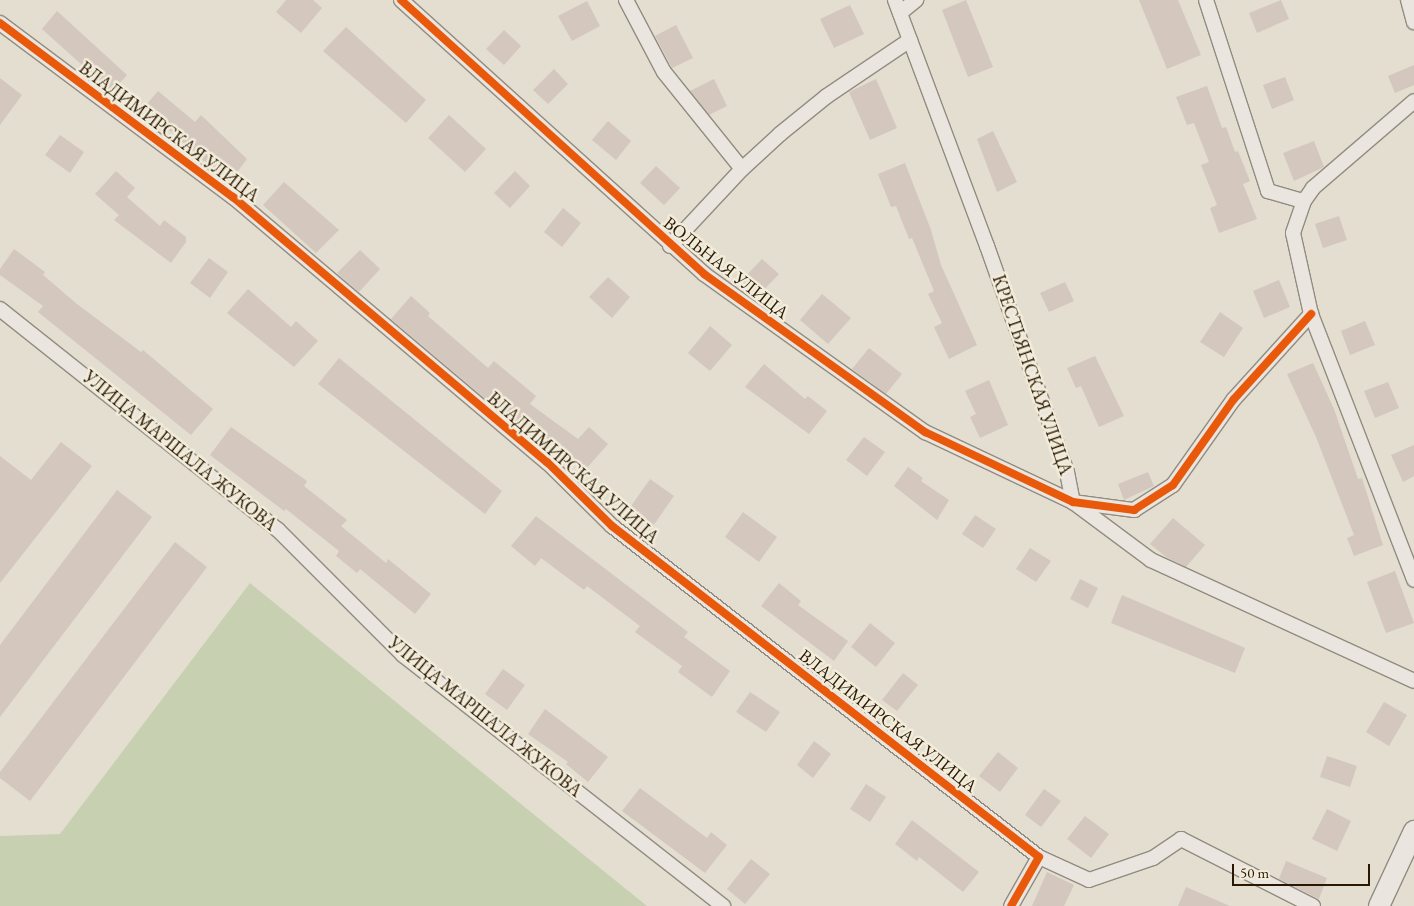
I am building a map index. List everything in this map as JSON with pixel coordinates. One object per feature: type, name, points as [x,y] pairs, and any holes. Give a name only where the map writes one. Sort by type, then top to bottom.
[{"type":"street","name":"ВОЛЬНАЯ УЛИЦА","points":[[401,0],[670,246],[704,274],[924,432],[1074,502]]},
{"type":"street","points":[[626,0],[664,72],[742,169]]},
{"type":"street","points":[[897,6],[916,0]]},
{"type":"street","points":[[1206,0],[1268,191],[1304,201]]},
{"type":"street","points":[[1408,0],[1414,20]]},
{"type":"street","name":"КРЕСТЬЯНСКАЯ УЛИЦА","points":[[897,6],[990,255],[1067,472],[1074,502]]},
{"type":"street","name":"ВЛАДИМИРСКАЯ УЛИЦА","points":[[0,23],[232,198],[547,462],[612,526],[1039,857],[1088,880],[1153,858],[1181,839],[1313,906]]},
{"type":"street","points":[[670,246],[742,169],[827,96],[910,40]]},
{"type":"street","points":[[1414,101],[1313,188],[1304,201],[1293,233],[1311,314],[1414,580]]},
{"type":"street","name":"УЛИЦА МАРШАЛА ЖУКОВА","points":[[0,309],[278,530],[403,655],[723,906]]},
{"type":"street","points":[[1074,502],[1134,510],[1174,485],[1234,399],[1311,314]]},
{"type":"street","points":[[1074,502],[1151,560],[1414,681]]},
{"type":"street","points":[[1379,906],[1414,831]]},
{"type":"street","points":[[1011,906],[1039,857]]},
{"type":"green space","points":[[250,583],[647,906],[0,906],[0,836],[60,834]]},
{"type":"building","points":[[286,0],[313,0],[322,8],[301,33],[276,12]]},
{"type":"building","points":[[966,0],[993,67],[968,77],[942,10]]},
{"type":"building","points":[[1139,0],[1178,0],[1201,55],[1167,69]]},
{"type":"building","points":[[1281,0],[1289,19],[1257,33],[1249,13]]},
{"type":"building","points":[[587,1],[600,26],[572,41],[558,16]]},
{"type":"building","points":[[850,5],[864,34],[834,48],[820,19]]},
{"type":"building","points":[[57,11],[127,75],[112,92],[42,29]]},
{"type":"building","points":[[676,25],[693,58],[672,68],[655,36]]},
{"type":"building","points":[[346,27],[426,100],[406,123],[323,51]]},
{"type":"building","points":[[504,30],[521,46],[504,65],[486,49]]},
{"type":"building","points":[[1414,65],[1414,85],[1395,93],[1388,76]]},
{"type":"building","points":[[554,69],[568,84],[548,104],[533,90]]},
{"type":"building","points":[[1285,77],[1294,100],[1272,109],[1263,85]]},
{"type":"building","points":[[0,78],[22,95],[0,125]]},
{"type":"building","points":[[714,79],[727,106],[709,115],[690,91]]},
{"type":"building","points":[[876,79],[897,128],[870,140],[849,92]]},
{"type":"building","points":[[1207,86],[1222,128],[1226,127],[1235,152],[1238,151],[1250,181],[1243,184],[1257,219],[1219,233],[1210,208],[1217,205],[1201,165],[1209,162],[1194,123],[1187,125],[1176,97]]},
{"type":"building","points":[[158,91],[195,122],[201,115],[247,159],[229,183],[164,126],[162,130],[140,112]]},
{"type":"building","points":[[449,115],[486,149],[465,172],[428,138]]},
{"type":"building","points":[[608,121],[631,141],[616,160],[592,140]]},
{"type":"building","points":[[993,131],[1017,182],[997,192],[977,139]]},
{"type":"building","points":[[60,135],[84,152],[70,173],[45,155]]},
{"type":"building","points":[[1314,141],[1324,167],[1294,181],[1283,153]]},
{"type":"building","points":[[905,163],[931,230],[941,265],[977,345],[949,359],[934,327],[942,323],[928,294],[934,291],[912,238],[909,239],[896,206],[891,207],[878,174]]},
{"type":"building","points":[[656,166],[680,188],[664,205],[640,183]]},
{"type":"building","points":[[116,171],[135,188],[127,197],[160,226],[164,220],[186,237],[186,242],[171,263],[114,220],[119,215],[95,194]]},
{"type":"building","points":[[515,171],[530,186],[510,208],[494,193]]},
{"type":"building","points":[[284,182],[339,230],[316,253],[263,205]]},
{"type":"building","points":[[563,208],[581,223],[562,247],[544,232]]},
{"type":"building","points":[[1339,216],[1347,240],[1323,248],[1315,224]]},
{"type":"building","points":[[14,249],[45,272],[43,275],[77,304],[141,352],[143,350],[213,409],[191,435],[38,312],[43,306],[0,275],[0,269]]},
{"type":"building","points":[[360,250],[380,269],[359,292],[337,273]]},
{"type":"building","points":[[209,258],[228,272],[210,298],[190,283]]},
{"type":"building","points":[[762,259],[779,274],[758,296],[741,281]]},
{"type":"building","points":[[608,277],[630,297],[612,318],[589,297]]},
{"type":"building","points":[[1279,280],[1290,307],[1264,318],[1253,291]]},
{"type":"building","points":[[1065,282],[1074,301],[1049,312],[1040,293]]},
{"type":"building","points":[[248,289],[291,327],[296,321],[318,341],[294,367],[227,313]]},
{"type":"building","points":[[822,294],[851,318],[828,344],[800,320]]},
{"type":"building","points":[[411,296],[430,313],[428,316],[488,368],[494,361],[536,396],[530,404],[578,439],[589,427],[608,444],[586,469],[553,438],[545,449],[391,319]]},
{"type":"building","points":[[1220,312],[1243,328],[1224,357],[1200,342]]},
{"type":"building","points":[[1365,321],[1375,345],[1350,355],[1341,331]]},
{"type":"building","points":[[710,326],[732,345],[710,371],[688,353]]},
{"type":"building","points":[[869,348],[902,374],[886,394],[852,369]]},
{"type":"building","points":[[1095,356],[1124,416],[1099,427],[1081,386],[1076,388],[1067,368]]},
{"type":"building","points":[[339,358],[502,491],[485,514],[318,384]]},
{"type":"building","points":[[1313,363],[1334,409],[1358,479],[1362,478],[1383,545],[1354,556],[1347,538],[1354,535],[1316,437],[1287,374]]},
{"type":"building","points":[[764,364],[805,399],[808,396],[827,411],[809,434],[745,387]]},
{"type":"building","points":[[989,380],[1008,425],[980,438],[970,417],[976,414],[965,391]]},
{"type":"building","points":[[1388,382],[1399,408],[1375,418],[1364,391]]},
{"type":"building","points":[[231,427],[307,481],[304,486],[347,520],[341,526],[386,563],[388,559],[431,594],[415,614],[360,569],[357,573],[336,556],[339,551],[286,509],[284,511],[210,455]]},
{"type":"building","points":[[864,437],[885,452],[867,476],[846,460]]},
{"type":"building","points":[[61,442],[92,466],[0,583],[0,456],[31,480]]},
{"type":"building","points":[[1414,445],[1414,476],[1403,482],[1391,455]]},
{"type":"building","points":[[908,467],[923,478],[921,481],[949,500],[937,520],[894,486]]},
{"type":"building","points":[[1148,472],[1154,486],[1124,500],[1118,484]]},
{"type":"building","points":[[650,479],[674,496],[653,526],[629,509]]},
{"type":"building","points":[[117,490],[152,517],[0,717],[0,645]]},
{"type":"building","points":[[743,512],[777,537],[759,562],[725,537]]},
{"type":"building","points":[[975,515],[996,529],[983,548],[962,534]]},
{"type":"building","points":[[536,516],[688,632],[684,637],[730,671],[712,697],[678,672],[682,666],[635,632],[640,626],[587,586],[584,590],[541,558],[535,566],[511,546]]},
{"type":"building","points":[[1173,518],[1205,545],[1186,567],[1166,557],[1150,544]]},
{"type":"building","points":[[175,542],[207,567],[30,801],[0,778],[0,772]]},
{"type":"building","points":[[1030,548],[1051,561],[1036,582],[1016,569]]},
{"type":"building","points":[[1395,571],[1414,623],[1386,633],[1367,582]]},
{"type":"building","points":[[1080,579],[1098,588],[1088,608],[1070,599]]},
{"type":"building","points":[[779,583],[801,601],[798,605],[848,641],[834,661],[761,606]]},
{"type":"building","points":[[1122,595],[1245,648],[1235,673],[1111,623]]},
{"type":"building","points":[[870,623],[895,643],[876,667],[851,647]]},
{"type":"building","points":[[503,669],[525,685],[507,710],[485,694]]},
{"type":"building","points":[[903,673],[918,685],[897,711],[882,700]]},
{"type":"building","points":[[750,692],[780,712],[766,732],[736,712]]},
{"type":"building","points":[[1384,702],[1407,715],[1389,746],[1366,732]]},
{"type":"building","points":[[545,709],[608,757],[588,782],[566,764],[568,762],[528,734]]},
{"type":"building","points":[[814,741],[831,754],[813,778],[797,765]]},
{"type":"building","points":[[998,752],[1018,768],[1000,792],[979,776]]},
{"type":"building","points":[[1327,756],[1357,766],[1350,787],[1320,777]]},
{"type":"building","points":[[866,784],[886,797],[870,822],[850,809]]},
{"type":"building","points":[[640,788],[707,838],[711,832],[727,845],[705,873],[622,811]]},
{"type":"building","points":[[1044,789],[1061,801],[1041,827],[1025,815]]},
{"type":"building","points":[[1327,809],[1351,821],[1337,851],[1312,839]]},
{"type":"building","points":[[1085,816],[1109,834],[1091,858],[1067,839]]},
{"type":"building","points":[[912,820],[979,872],[963,892],[919,857],[917,861],[895,844]]},
{"type":"building","points":[[751,859],[770,874],[745,904],[727,889]]},
{"type":"building","points":[[1286,861],[1327,878],[1319,899],[1279,879]]},
{"type":"building","points":[[1047,872],[1074,885],[1064,906],[1032,906]]},
{"type":"building","points":[[1186,887],[1230,906],[1178,906]]},
{"type":"cycle path","points":[[401,0],[704,274],[925,432],[1073,502],[1134,510],[1173,485],[1234,399],[1311,314]]},
{"type":"cycle path","points":[[0,23],[233,197],[547,462],[612,526],[1039,857],[1011,906]]}]
